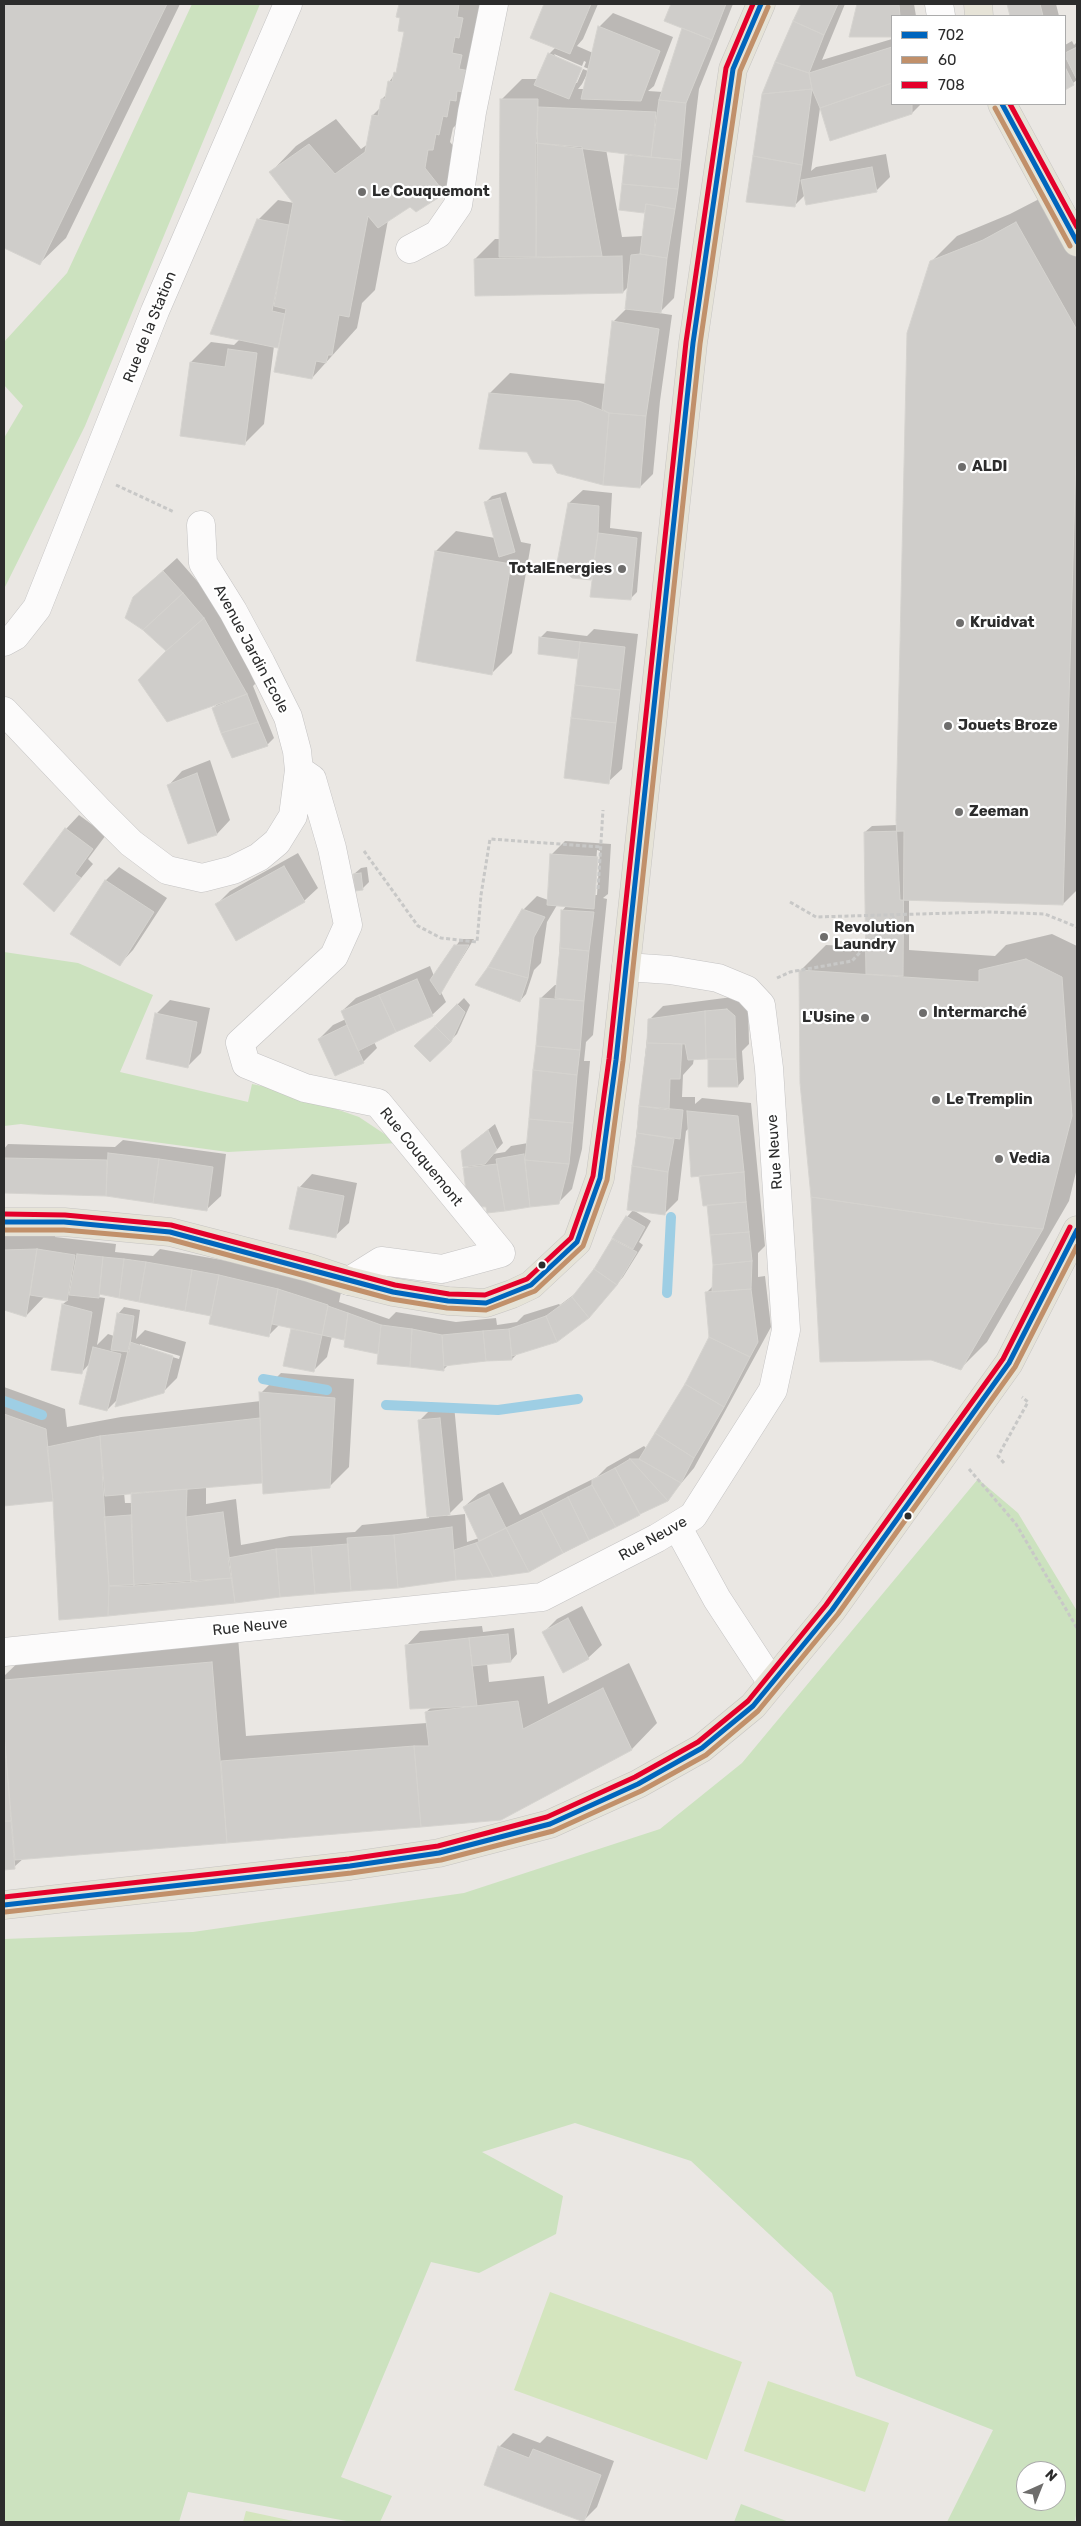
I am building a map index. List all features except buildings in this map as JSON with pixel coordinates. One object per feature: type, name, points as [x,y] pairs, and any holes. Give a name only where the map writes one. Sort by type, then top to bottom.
[{"type":"main road","points":[[4,1222],[64,1222],[170,1232],[310,1268],[349,1281],[393,1292],[430,1298],[486,1303],[531,1285],[578,1242],[600,1178],[626,967],[692,343],[733,69],[761,4]]},
{"type":"main road","points":[[1003,105],[1077,242]]},
{"type":"main road","points":[[4,1906],[350,1866],[439,1853],[550,1824],[638,1784],[702,1748],[753,1706],[832,1610],[1009,1362],[1077,1230]]},
{"type":"street","name":"Rue de la Station","points":[[4,642],[15,636],[37,608],[155,311],[288,4]]},
{"type":"street","points":[[410,249],[438,234],[458,205],[472,112],[494,4]]},
{"type":"street","name":"Avenue Jardin Ecole","points":[[4,711],[131,843],[167,870],[202,878],[233,870],[259,857],[277,842],[293,816],[300,770],[297,751],[288,717],[233,611],[203,563],[201,525]]},
{"type":"street","name":"Rue Couquemont","points":[[300,770],[312,779],[332,848],[348,925],[334,956],[240,1043],[246,1064],[305,1088],[378,1104],[501,1254],[442,1269],[381,1261],[349,1281]]},
{"type":"street","name":"Rue Neuve","points":[[4,1652],[542,1597],[693,1516],[773,1390],[786,1330],[768,1059],[762,1005],[747,990],[718,978],[670,970],[626,967]]},
{"type":"street","points":[[677,1526],[716,1599],[772,1684]]},
{"type":"path","points":[[119,486],[160,506]]},
{"type":"path","points":[[598,889],[603,810]]},
{"type":"path","points":[[359,842],[418,926],[441,938],[477,942],[481,895],[490,839],[601,847]]},
{"type":"path","points":[[790,902],[816,917],[988,912],[1045,914],[1077,927]]},
{"type":"path","points":[[747,990],[790,972],[852,961],[894,915]]},
{"type":"path","points":[[1004,1463],[998,1456],[1028,1402]]},
{"type":"path","points":[[949,1445],[1016,1524],[1077,1628]]},
{"type":"green space","points":[[192,4],[260,4],[85,426],[4,589],[4,438],[23,406],[4,385],[4,342],[67,273]]},
{"type":"green space","points":[[4,952],[78,963],[153,995],[120,1072],[248,1102],[252,1084],[281,1090],[359,1117],[398,1143],[228,1152],[21,1124],[4,1126]]},
{"type":"green space","points":[[978,1479],[1018,1513],[1077,1611],[1077,2508],[1075,2522],[947,2522],[993,2430],[856,2376],[832,2293],[691,2161],[575,2123],[482,2152],[563,2196],[556,2234],[479,2273],[431,2262],[341,2477],[392,2496],[380,2522],[352,2522],[188,2492],[179,2522],[4,2522],[4,1939],[193,1932],[464,1893],[660,1829],[742,1763]]},
{"type":"green space","points":[[550,2292],[742,2362],[707,2460],[514,2390]]},
{"type":"green space","points":[[768,2381],[889,2423],[865,2492],[744,2451]]},
{"type":"green space","points":[[741,2504],[789,2522],[734,2522]]},
{"type":"green space","points":[[246,2511],[298,2522],[243,2522]]},
{"type":"waterway","points":[[667,1293],[671,1217]]},
{"type":"waterway","points":[[263,1379],[327,1390]]},
{"type":"waterway","points":[[386,1405],[498,1410],[578,1399]]},
{"type":"waterway","points":[[4,1401],[42,1415]]},
{"type":"transit line","name":"708","points":[[4,1214],[65,1215],[171,1225],[395,1285],[449,1294],[485,1295],[527,1279],[571,1238],[593,1176],[609,1059],[686,342],[726,68],[753,4]]},
{"type":"transit line","name":"702","points":[[4,1222],[64,1222],[170,1232],[393,1292],[448,1301],[486,1303],[531,1285],[577,1242],[600,1178],[616,1060],[693,343],[733,69],[761,4]]},
{"type":"transit line","name":"60","points":[[4,1230],[64,1230],[169,1239],[391,1299],[447,1308],[486,1310],[535,1291],[583,1246],[607,1180],[623,1061],[700,344],[740,71],[768,7]]},
{"type":"transit line","name":"702","points":[[1003,105],[1077,242]]},
{"type":"transit line","name":"708","points":[[1011,105],[1077,227]]},
{"type":"transit line","name":"60","points":[[995,108],[1070,246]]},
{"type":"transit line","name":"708","points":[[4,1897],[349,1859],[438,1846],[547,1817],[635,1777],[698,1742],[748,1701],[826,1605],[1003,1359],[1070,1227]]},
{"type":"transit line","name":"702","points":[[4,1905],[350,1866],[439,1853],[550,1824],[638,1784],[702,1748],[753,1706],[832,1610],[1009,1363],[1077,1230]]},
{"type":"transit line","name":"60","points":[[5,1912],[351,1873],[441,1860],[553,1831],[641,1791],[706,1755],[758,1711],[838,1614],[1015,1367],[1077,1246]]},
{"type":"place","name":"Le Couquemont","points":[[362,192]]},
{"type":"place","name":"ALDI","points":[[962,467]]},
{"type":"place","name":"TotalEnergies","points":[[622,569]]},
{"type":"place","name":"Kruidvat","points":[[960,623]]},
{"type":"place","name":"Jouets Broze","points":[[948,726]]},
{"type":"place","name":"Zeeman","points":[[959,812]]},
{"type":"place","name":"Revolution Laundry","points":[[824,937]]},
{"type":"place","name":"Intermarché","points":[[923,1013]]},
{"type":"place","name":"L'Usine","points":[[865,1018]]},
{"type":"place","name":"Le Tremplin","points":[[936,1100]]},
{"type":"place","name":"Vedia","points":[[999,1159]]}]
